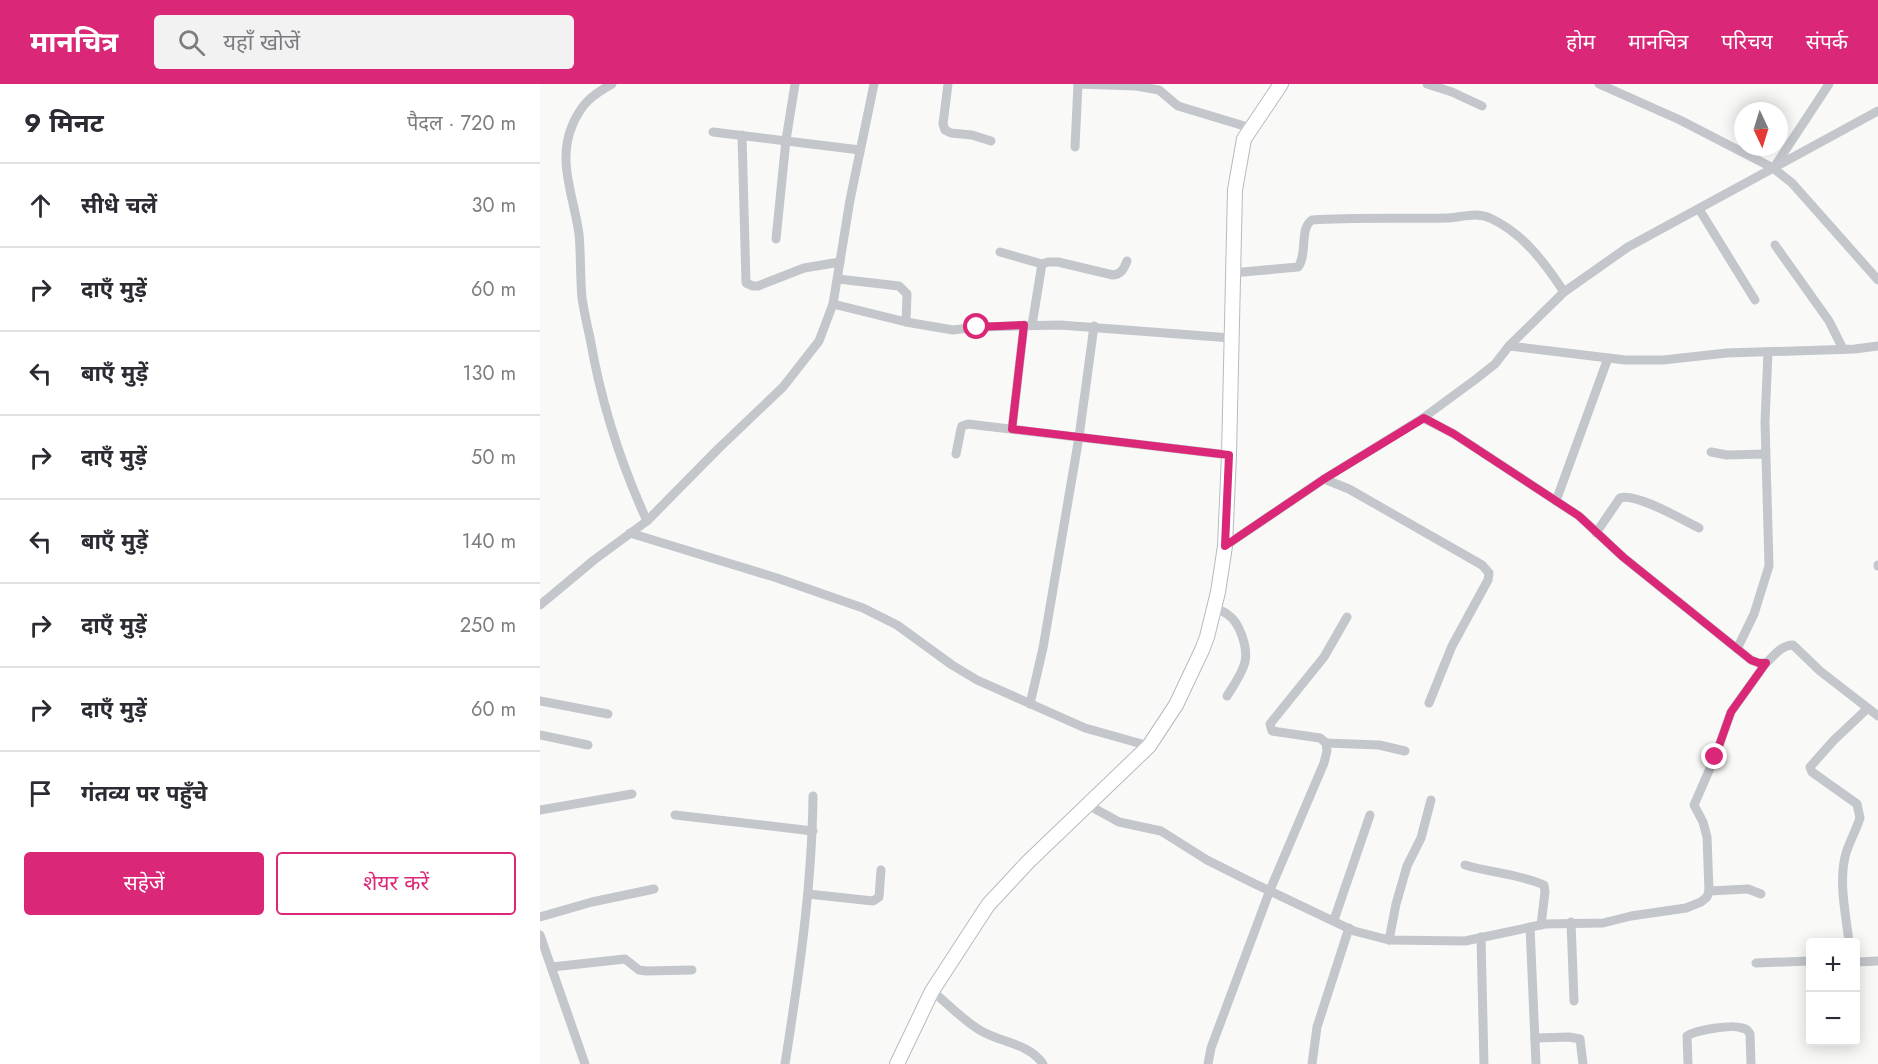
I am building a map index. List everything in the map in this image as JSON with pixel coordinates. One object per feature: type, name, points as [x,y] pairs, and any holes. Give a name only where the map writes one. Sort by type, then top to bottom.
[{"type":"main road","points":[[897,1064],[932,990],[988,904],[1028,862],[1149,746],[1176,705],[1207,637],[1225,546],[1235,190],[1244,139],[1281,84]]},
{"type":"street","points":[[612,84],[594,93],[585,103],[571,127],[566,171],[579,232],[582,299],[596,371],[624,468],[647,521]]},
{"type":"street","points":[[776,239],[786,140],[795,84]]},
{"type":"street","points":[[540,605],[594,560],[647,521],[783,387],[819,340],[833,304],[874,84]]},
{"type":"street","points":[[948,84],[943,124],[945,130],[991,141]]},
{"type":"street","points":[[1076,147],[1078,84],[1136,86],[1159,90],[1178,106],[1251,129]]},
{"type":"street","points":[[1427,84],[1452,92],[1482,106]]},
{"type":"street","points":[[1599,84],[1680,120],[1773,168],[1792,183],[1878,280]]},
{"type":"street","points":[[1773,168],[1829,84]]},
{"type":"street","points":[[1225,546],[1324,479],[1424,418],[1495,364],[1509,346],[1564,292],[1628,247],[1878,111]]},
{"type":"street","points":[[713,132],[860,150]]},
{"type":"street","points":[[742,135],[746,283],[758,286],[804,268],[840,262]]},
{"type":"street","points":[[1699,209],[1755,300]]},
{"type":"street","points":[[1232,273],[1298,267],[1303,258],[1306,227],[1312,220],[1451,218],[1480,215],[1492,218],[1530,246],[1564,292]]},
{"type":"street","points":[[1775,245],[1829,321],[1843,349]]},
{"type":"street","points":[[1000,252],[1042,264],[1058,262],[1113,275],[1119,274],[1127,261]]},
{"type":"street","points":[[1012,429],[1028,325],[1042,264]]},
{"type":"street","points":[[838,279],[899,286],[907,294],[906,322]]},
{"type":"street","points":[[833,304],[906,322],[953,330],[1028,325],[1094,326],[1231,338]]},
{"type":"street","points":[[1030,704],[1043,648],[1079,437],[1094,326]]},
{"type":"street","points":[[1509,346],[1608,358],[1663,360],[1727,353],[1878,346]]},
{"type":"street","points":[[1737,649],[1754,614],[1769,566],[1765,454],[1768,352]]},
{"type":"street","points":[[1556,501],[1608,358]]},
{"type":"street","points":[[1424,418],[1454,434],[1579,516],[1596,533],[1737,649],[1751,660],[1766,663]]},
{"type":"street","points":[[956,454],[961,429],[965,425],[1229,455]]},
{"type":"street","points":[[1711,452],[1765,454]]},
{"type":"street","points":[[1324,479],[1349,489],[1462,553],[1486,567],[1489,573],[1488,580],[1452,646],[1429,703]]},
{"type":"street","points":[[1596,533],[1620,498],[1624,496],[1644,502],[1699,528]]},
{"type":"street","points":[[630,533],[777,578],[863,608],[897,625],[952,665],[977,680],[1085,728],[1149,746]]},
{"type":"street","points":[[1214,608],[1228,614],[1235,621],[1245,645],[1246,659],[1240,675],[1227,696]]},
{"type":"street","points":[[1347,617],[1324,657],[1270,724],[1272,731],[1320,738],[1326,743],[1379,745],[1405,751]]},
{"type":"street","points":[[1088,806],[1119,822],[1161,831],[1207,860],[1349,928],[1389,940],[1465,941],[1541,925],[1572,922],[1603,923],[1631,916],[1686,908],[1707,897],[1709,891],[1707,837],[1703,822],[1694,805],[1731,712],[1766,663],[1787,645],[1793,645],[1820,671],[1878,716]]},
{"type":"street","points":[[540,701],[608,714]]},
{"type":"street","points":[[1849,938],[1844,896],[1844,865],[1860,812],[1857,804],[1812,772],[1810,767],[1827,747],[1868,708]]},
{"type":"street","points":[[540,735],[588,745]]},
{"type":"street","points":[[1208,1064],[1211,1048],[1270,890],[1324,763],[1326,743]]},
{"type":"street","points":[[540,810],[632,794]]},
{"type":"street","points":[[785,1064],[808,894],[813,796]]},
{"type":"street","points":[[1389,940],[1407,866],[1421,838],[1431,800]]},
{"type":"street","points":[[675,815],[813,831]]},
{"type":"street","points":[[1334,920],[1370,815]]},
{"type":"street","points":[[1466,865],[1490,872],[1524,877],[1544,885],[1541,925]]},
{"type":"street","points":[[808,894],[873,901],[879,897],[881,870]]},
{"type":"street","points":[[540,917],[592,902],[654,889]]},
{"type":"street","points":[[1709,891],[1748,889],[1761,894]]},
{"type":"street","points":[[1572,922],[1574,1001]]},
{"type":"street","points":[[1530,927],[1536,1064]]},
{"type":"street","points":[[1312,1064],[1317,1027],[1349,928]]},
{"type":"street","points":[[540,935],[585,1064]]},
{"type":"street","points":[[1481,938],[1484,1064]]},
{"type":"street","points":[[552,967],[625,959],[639,970],[692,970]]},
{"type":"street","points":[[1756,963],[1806,961]]},
{"type":"street","points":[[1860,962],[1878,961]]},
{"type":"street","points":[[932,990],[978,1029],[998,1039],[1022,1046],[1033,1053],[1043,1064]]},
{"type":"street","points":[[1688,1064],[1687,1036],[1699,1032],[1738,1027],[1750,1034],[1751,1064]]},
{"type":"street","points":[[1535,1038],[1580,1039],[1583,1064]]},
{"type":"route","points":[[977,327],[1024,325],[1012,429],[1229,455],[1225,546],[1324,479],[1424,418],[1454,434],[1579,516],[1623,557],[1751,660],[1766,663],[1731,712],[1715,757]]}]
